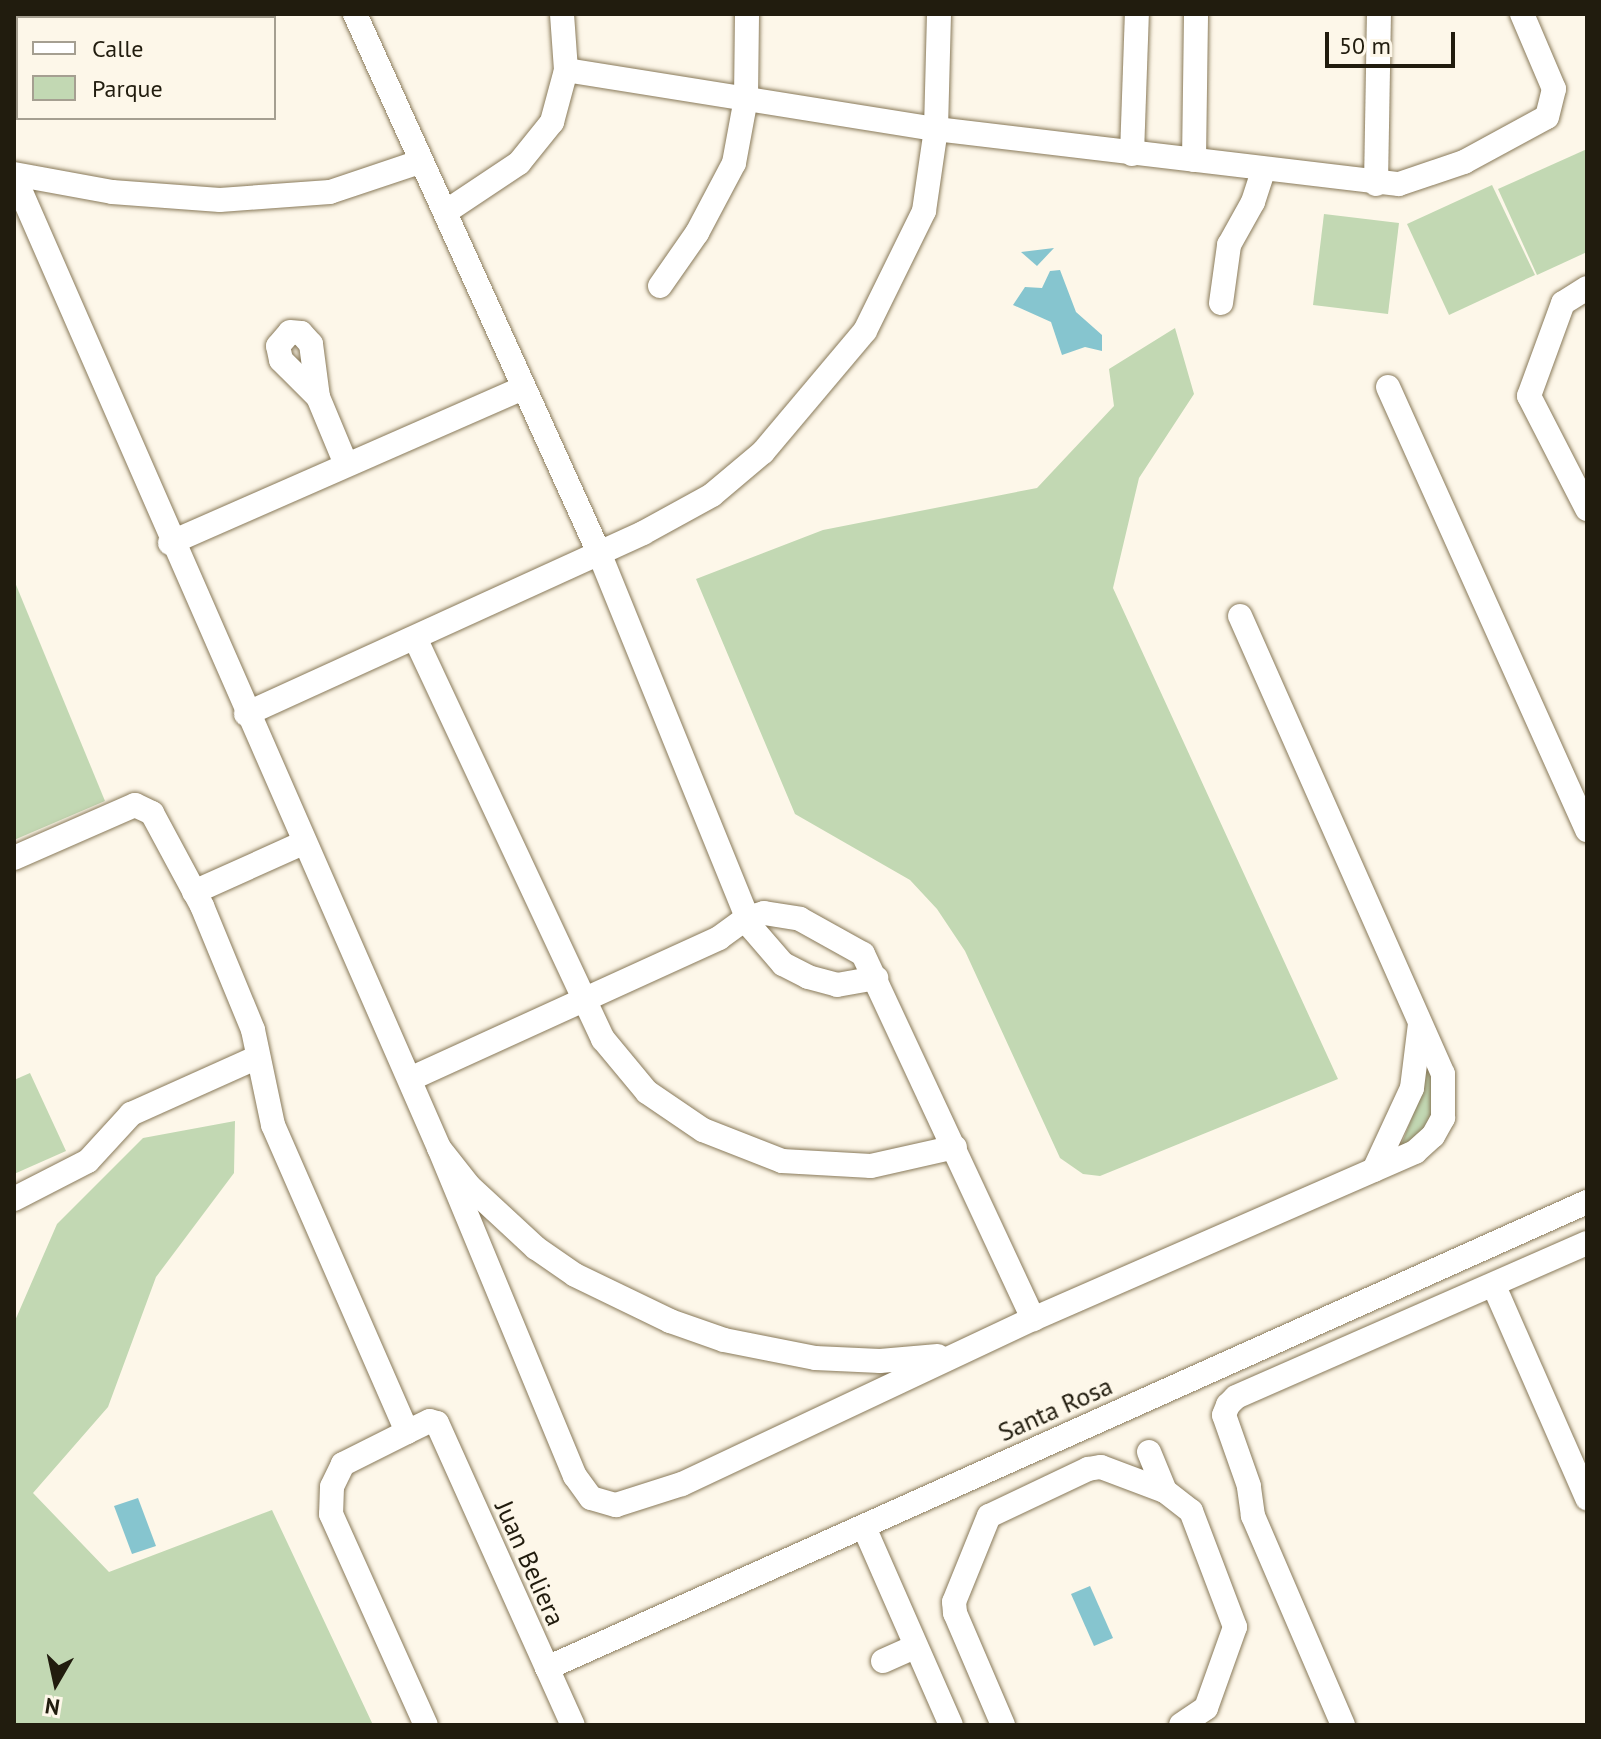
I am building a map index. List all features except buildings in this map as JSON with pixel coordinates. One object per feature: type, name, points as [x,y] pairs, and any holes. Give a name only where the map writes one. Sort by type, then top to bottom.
[{"type":"street","points":[[355,14],[419,162],[447,211],[523,388],[600,555],[759,942],[808,977],[837,985],[876,978]]},
{"type":"street","points":[[447,211],[475,196],[537,142],[557,110],[566,70],[562,14]]},
{"type":"street","points":[[660,286],[683,257],[729,175],[746,98],[747,14]]},
{"type":"street","points":[[246,714],[600,555],[712,495],[738,474],[848,352],[890,289],[924,211],[936,129],[939,14]]},
{"type":"street","points":[[1132,154],[1137,14]]},
{"type":"street","points":[[1194,160],[1196,14]]},
{"type":"street","points":[[1376,184],[1379,14]]},
{"type":"street","points":[[566,70],[936,129],[1376,184],[1423,178],[1541,124],[1554,101],[1554,89],[1522,14]]},
{"type":"street","points":[[14,175],[112,192],[220,200],[330,192],[419,162]]},
{"type":"street","points":[[1221,303],[1229,245],[1253,202],[1264,169]]},
{"type":"street","points":[[14,175],[170,543],[410,1079],[575,1476],[591,1498],[616,1505],[682,1484],[1033,1319],[1415,1152],[1443,1118],[1443,1074],[1240,616]]},
{"type":"street","points":[[1587,288],[1563,303],[1529,396],[1587,509]]},
{"type":"street","points":[[1388,387],[1587,830]]},
{"type":"street","points":[[170,543],[345,462],[523,388]]},
{"type":"street","points":[[318,397],[345,462]]},
{"type":"street","points":[[416,640],[584,1001],[619,1064],[647,1092],[745,1150],[782,1161],[871,1166],[955,1147]]},
{"type":"street","points":[[14,858],[135,805],[145,806],[198,899],[253,1030],[273,1125],[407,1432],[343,1464],[332,1487],[331,1514],[426,1725]]},
{"type":"street","points":[[198,899],[306,850]]},
{"type":"street","points":[[410,1079],[728,933],[747,918],[782,915],[824,929],[863,954],[876,978],[1033,1319]]},
{"type":"street","points":[[1374,1170],[1412,1088],[1421,1022]]},
{"type":"street","points":[[14,1199],[88,1161],[131,1114],[258,1057]]},
{"type":"street","points":[[439,1148],[469,1186],[536,1248],[575,1275],[670,1321],[724,1340],[815,1358],[880,1361],[956,1354]]},
{"type":"street","name":"Santa Rosa","points":[[547,1668],[1587,1202]]},
{"type":"street","points":[[1343,1725],[1253,1516],[1249,1486],[1224,1415],[1236,1397],[1587,1243]]},
{"type":"street","points":[[1494,1286],[1587,1498]]},
{"type":"street","name":"Juan Beliera","points":[[407,1432],[430,1421],[437,1423],[573,1725]]},
{"type":"street","points":[[1149,1452],[1165,1491]]},
{"type":"street","points":[[1003,1725],[955,1613],[954,1602],[989,1516],[1088,1469],[1101,1467],[1165,1491],[1191,1511],[1235,1627],[1206,1708],[1181,1725]]},
{"type":"street","points":[[864,1527],[951,1725]]},
{"type":"street","points":[[883,1661],[915,1647]]},
{"type":"green space","points":[[1587,149],[1587,252],[1537,275],[1498,189]]},
{"type":"green space","points":[[1492,185],[1535,275],[1449,315],[1407,224]]},
{"type":"green space","points":[[1324,214],[1399,223],[1388,314],[1313,305]]},
{"type":"green space","points":[[1175,328],[1194,394],[1139,478],[1113,588],[1338,1079],[1100,1176],[1083,1174],[1060,1158],[965,951],[937,909],[910,880],[795,814],[696,579],[823,530],[1037,488],[1114,406],[1109,369]]},
{"type":"green space","points":[[14,580],[105,801],[14,840]]},
{"type":"green space","points":[[1425,1057],[1438,1102],[1423,1132],[1400,1148],[1416,1107]]},
{"type":"green space","points":[[30,1073],[66,1151],[14,1174],[14,1080]]},
{"type":"green space","points":[[235,1121],[234,1173],[156,1277],[108,1407],[33,1493],[109,1572],[272,1510],[373,1725],[14,1725],[14,1323],[57,1224],[143,1138]]},
{"type":"water","points":[[1054,248],[1037,266],[1021,252]]},
{"type":"water","points":[[1060,270],[1076,312],[1102,335],[1102,351],[1085,347],[1062,355],[1051,322],[1013,305],[1025,287],[1042,288],[1050,271]]},
{"type":"water","points":[[138,1498],[156,1546],[132,1554],[114,1506]]},
{"type":"water","points":[[1090,1586],[1113,1638],[1094,1646],[1071,1594]]}]
